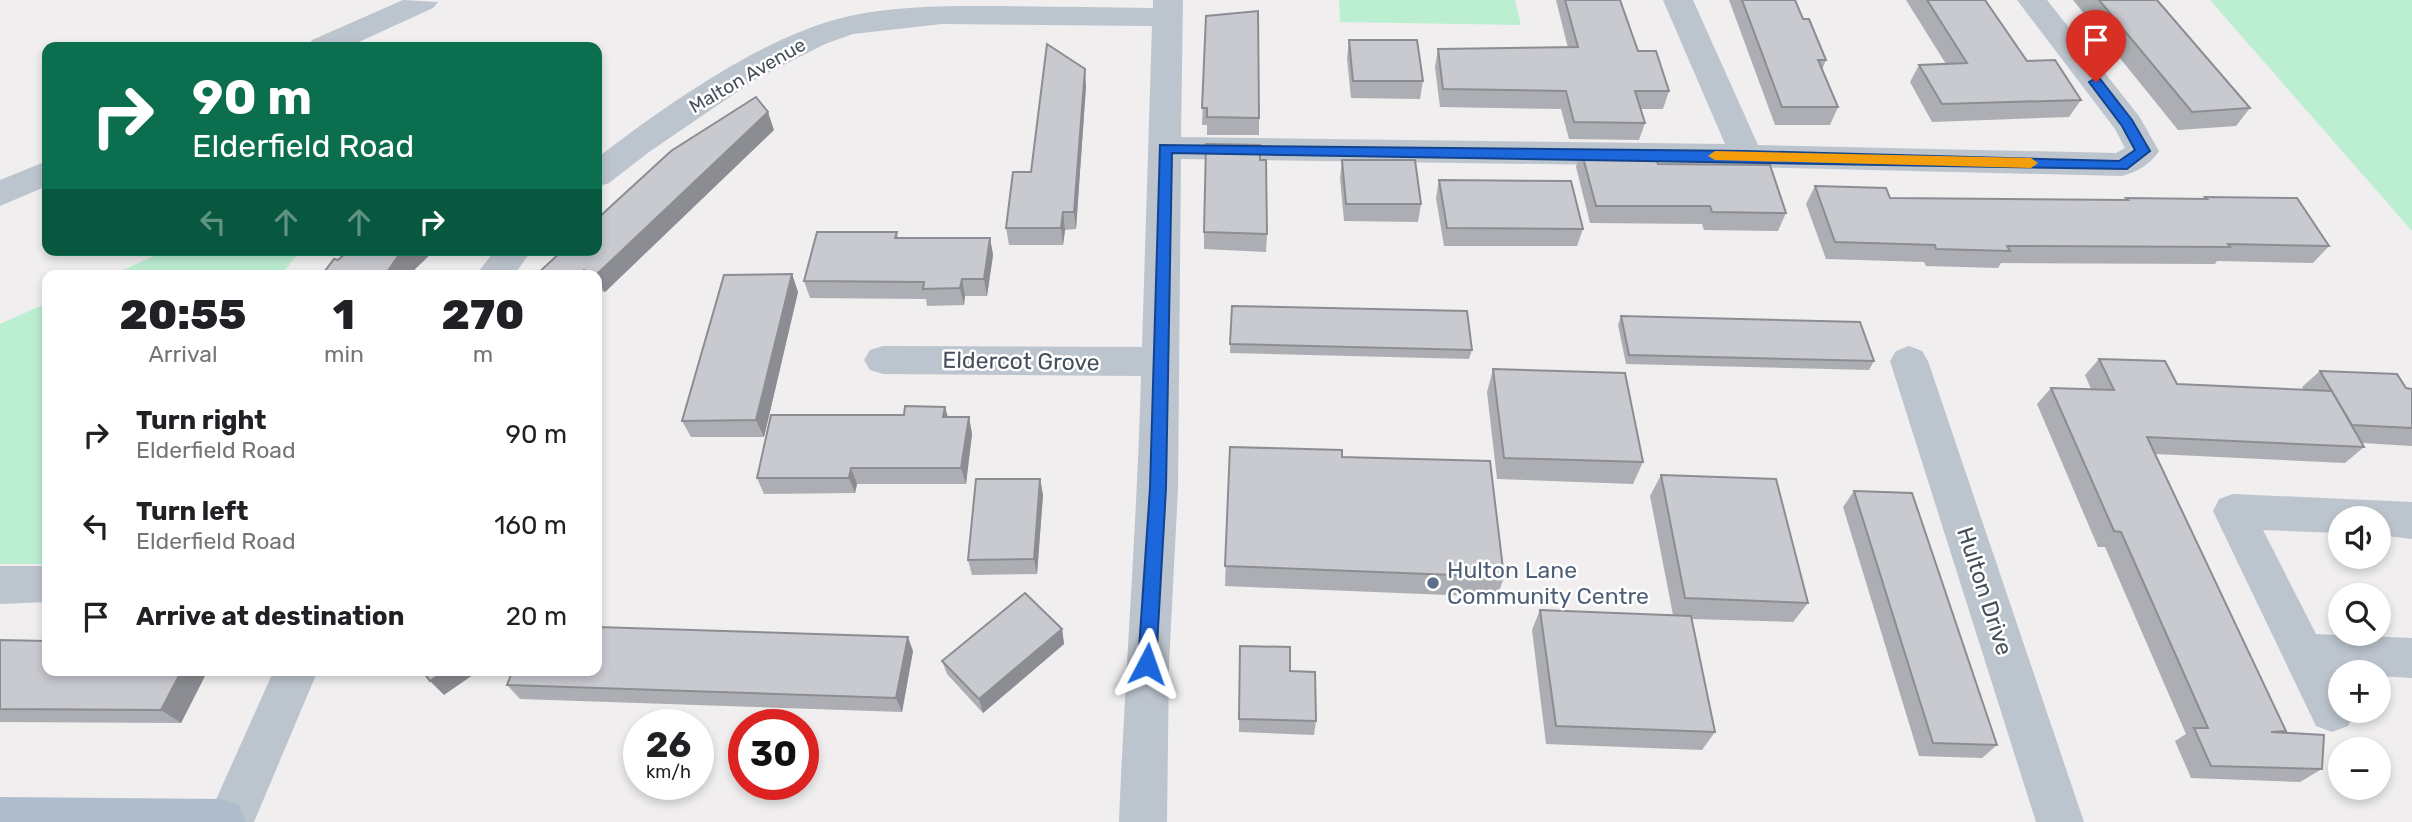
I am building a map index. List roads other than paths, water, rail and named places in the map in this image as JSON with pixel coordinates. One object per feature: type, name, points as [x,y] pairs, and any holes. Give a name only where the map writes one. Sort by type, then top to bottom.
[{"type":"main road","points":[[0,820],[222,822]]},
{"type":"street","points":[[1678,0],[1746,156]]},
{"type":"street","points":[[1165,148],[1746,156],[2122,165],[2143,151],[2128,124],[2032,0]]},
{"type":"street","points":[[334,42],[423,2]]},
{"type":"street","points":[[1143,822],[1147,664],[1158,488],[1168,9]]},
{"type":"street","name":"Malton Avenue","points":[[602,171],[637,144],[745,72],[803,41],[847,26],[879,20],[942,15],[1168,9]]},
{"type":"street","points":[[0,194],[42,174]]},
{"type":"street","points":[[498,270],[510,256]]},
{"type":"street","name":"Eldercot Grove","points":[[883,360],[1160,362]]},
{"type":"street","name":"Hulton Drive","points":[[1909,361],[2060,822]]},
{"type":"street","points":[[2328,703],[2233,511],[2410,519],[2412,522]]},
{"type":"street","points":[[0,585],[42,584]]},
{"type":"street","points":[[2304,653],[2412,658]]},
{"type":"street","points":[[230,822],[293,676]]},
{"type":"place","name":"Hulton Lane Community Centre","points":[[1433,583]]}]
